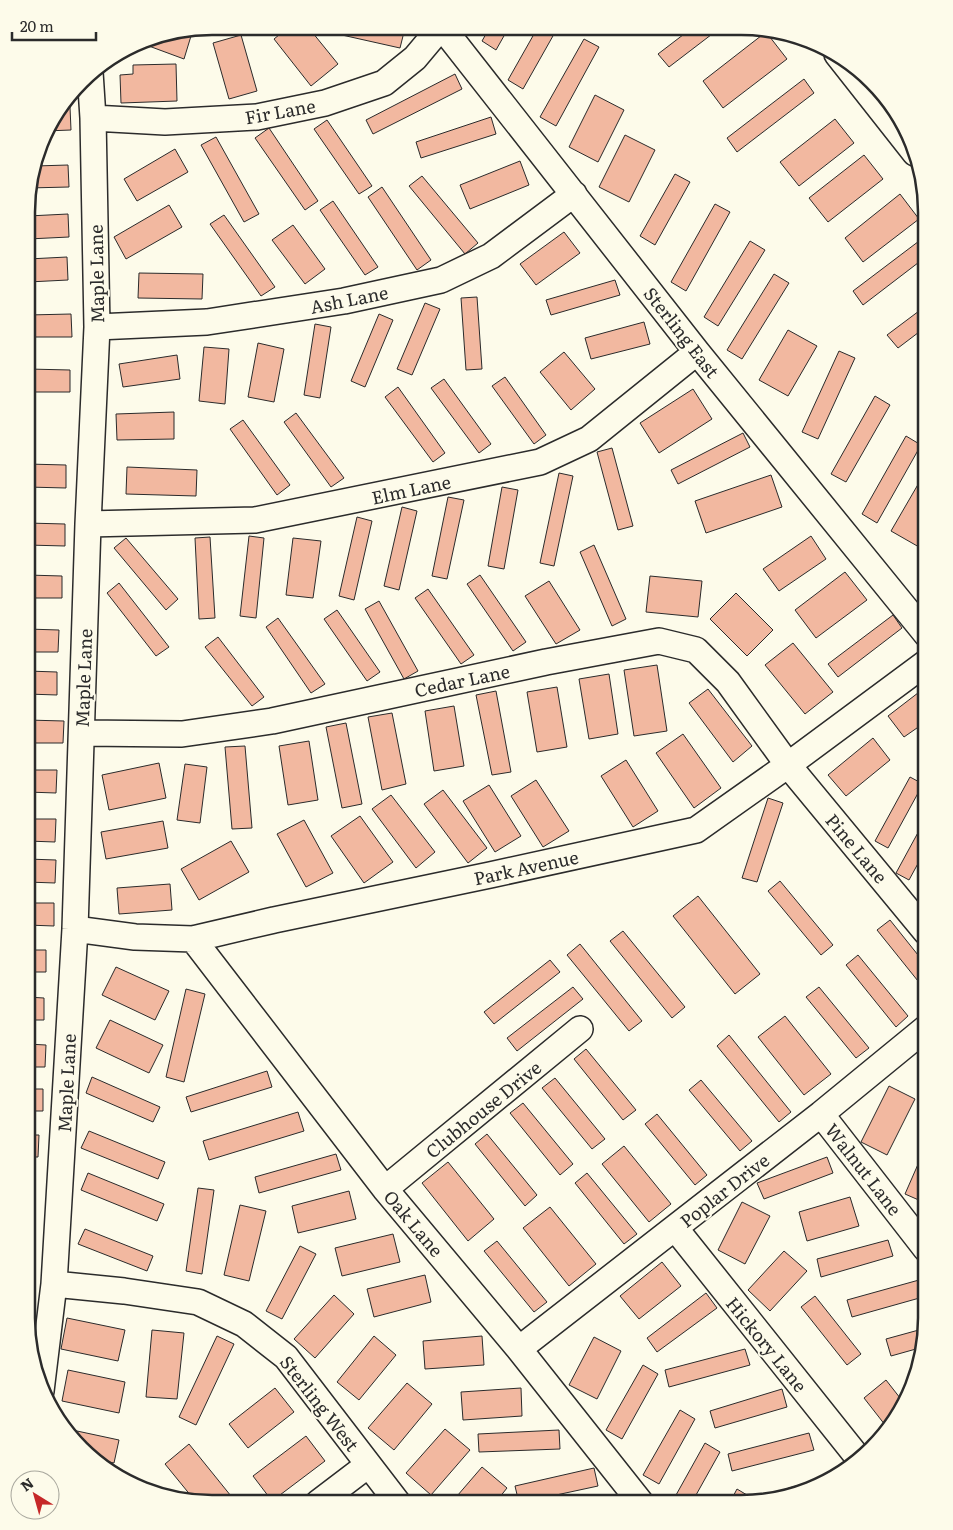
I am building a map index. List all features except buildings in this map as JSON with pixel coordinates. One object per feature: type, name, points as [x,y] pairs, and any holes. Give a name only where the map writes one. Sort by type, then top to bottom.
[{"type":"street","name":"Fir Lane","points":[[93,118],[165,122],[248,118],[324,103],[384,83],[415,58],[434,35]]},
{"type":"street","name":"Sterling East","points":[[447,35],[697,352],[918,624]]},
{"type":"street","points":[[854,75],[901,135]]},
{"type":"street","name":"Maple Lane","points":[[44,1374],[54,1284],[75,929],[88,524],[97,327],[91,83]]},
{"type":"street","name":"Ash Lane","points":[[97,327],[207,322],[344,301],[440,280],[491,256],[574,194]]},
{"type":"street","name":"Elm Lane","points":[[88,524],[255,520],[540,462],[590,439],[697,352]]},
{"type":"street","name":"Cedar Lane","points":[[82,733],[182,734],[272,721],[546,662],[658,642],[696,650],[728,682],[788,765]]},
{"type":"street","name":"Park Avenue","points":[[75,929],[135,937],[193,939],[696,830],[788,765],[918,669]]},
{"type":"street","name":"Pine Lane","points":[[788,765],[918,922]]},
{"type":"street","name":"Oak Lane","points":[[193,939],[385,1189],[518,1349],[634,1495]]},
{"type":"street","name":"Clubhouse Drive","points":[[385,1189],[580,1029]]},
{"type":"street","name":"Poplar Drive","points":[[518,1349],[821,1114],[918,1035]]},
{"type":"street","name":"Walnut Lane","points":[[821,1114],[918,1238]]},
{"type":"street","name":"Hickory Lane","points":[[675,1228],[855,1454]]},
{"type":"street","name":"Sterling West","points":[[54,1284],[124,1291],[198,1302],[244,1324],[286,1357],[392,1495]]},
{"type":"street","points":[[328,1495],[368,1466]]}]
